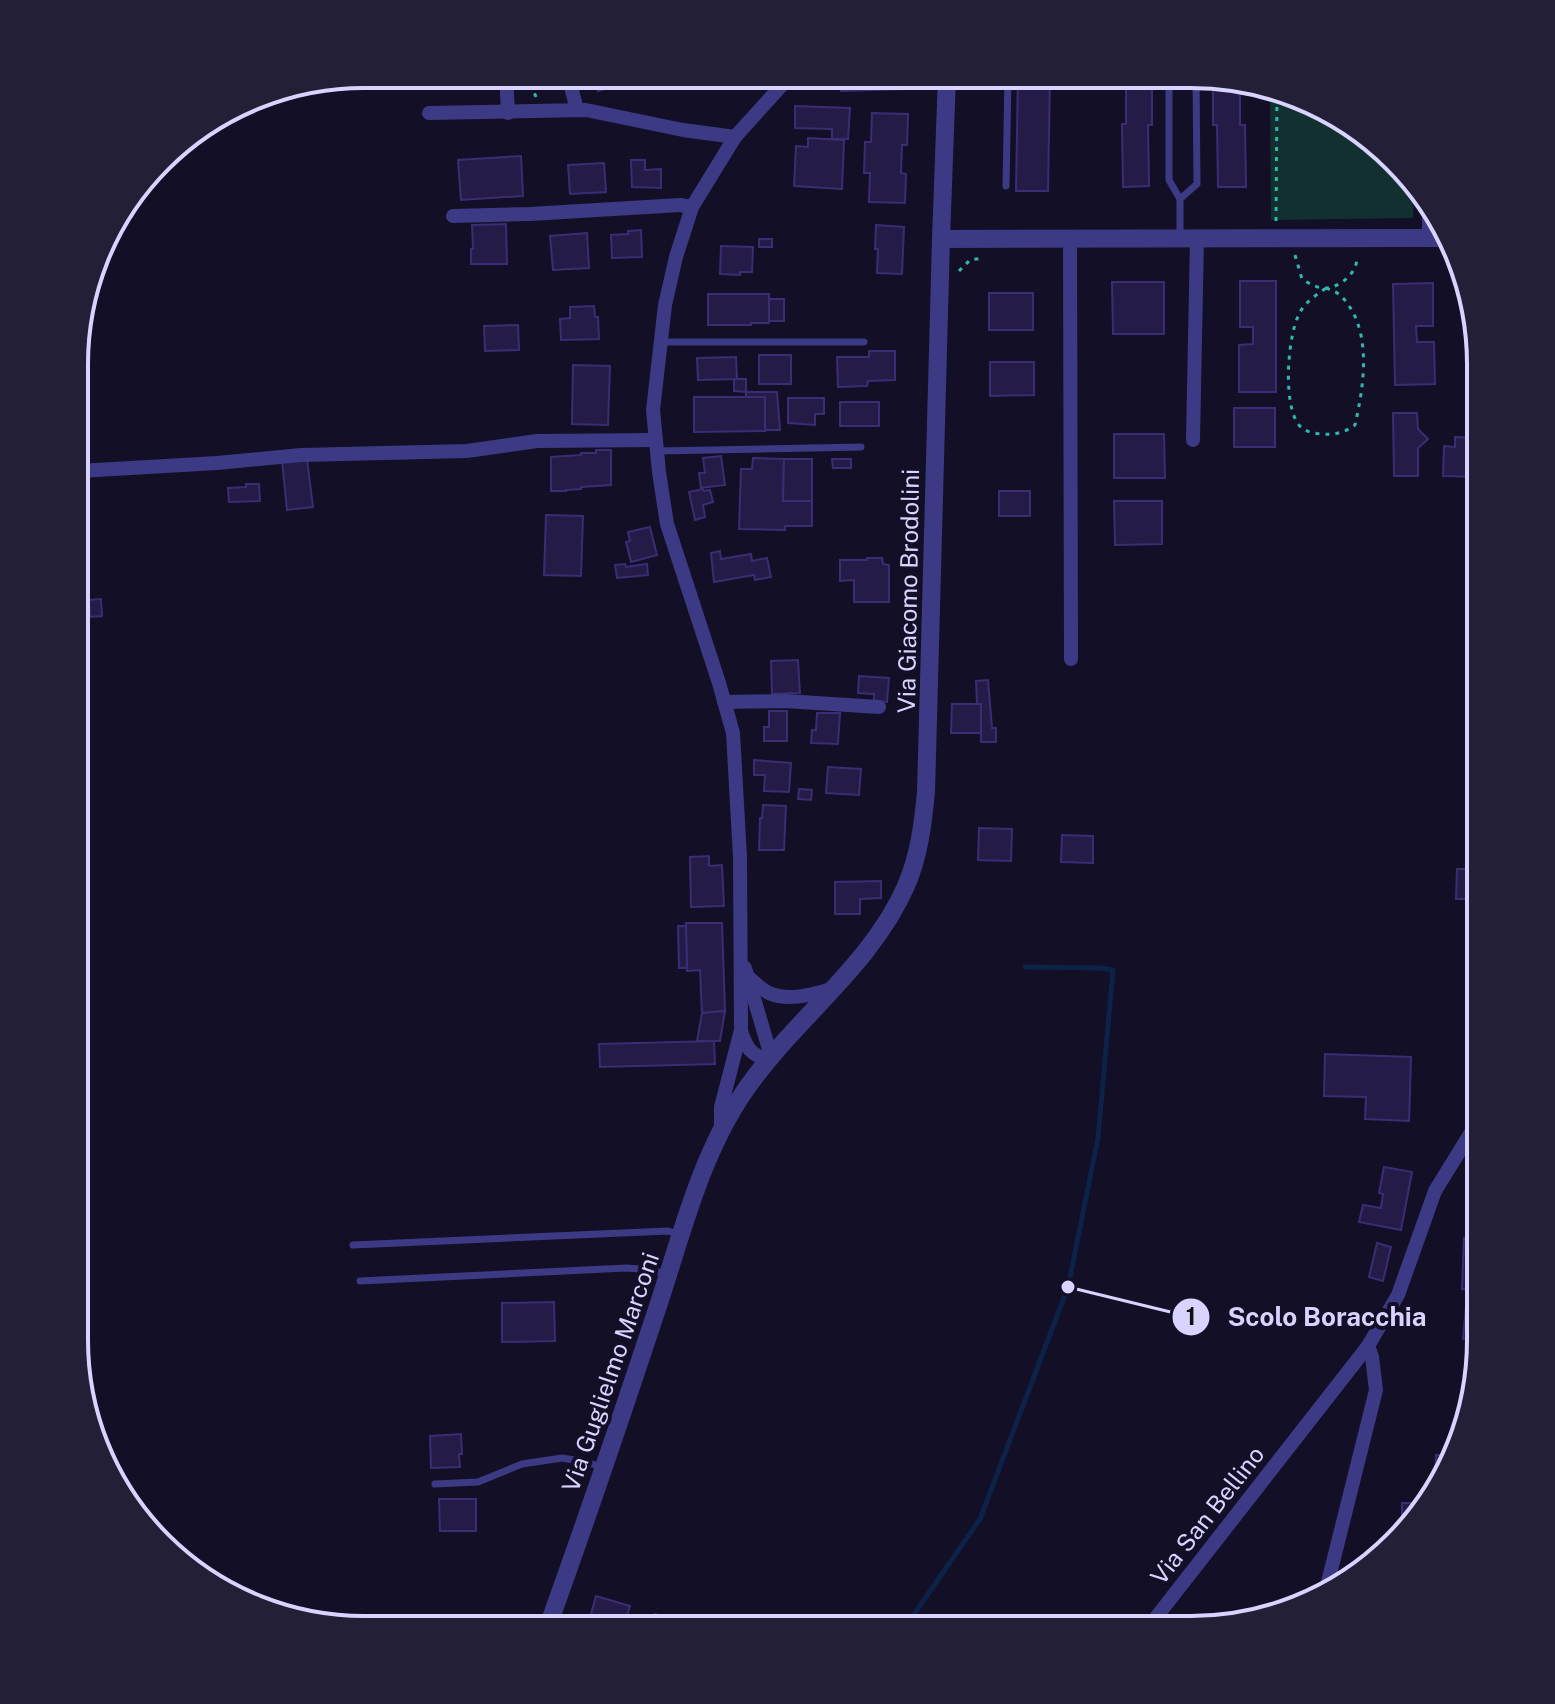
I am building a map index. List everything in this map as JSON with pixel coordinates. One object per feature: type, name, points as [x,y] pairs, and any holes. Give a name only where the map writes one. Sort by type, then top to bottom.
[{"type":"street","points":[[507,88],[508,113]]},
{"type":"street","points":[[571,88],[577,110]]},
{"type":"street","name":"Via Guglielmo Marconi","points":[[721,1130],[721,1107],[741,1030],[740,857],[733,733],[667,524],[653,410],[665,305],[692,207],[735,137],[779,88]]},
{"type":"street","name":"Via Giacomo Brodolini","points":[[769,1058],[879,935],[896,907],[914,866],[923,829],[929,718],[947,88]]},
{"type":"street","points":[[429,113],[586,110],[735,137]]},
{"type":"street","points":[[453,216],[680,205],[692,207]]},
{"type":"street","points":[[1188,238],[1193,440]]},
{"type":"street","points":[[941,239],[1436,238]]},
{"type":"street","points":[[1070,239],[1071,659]]},
{"type":"street","points":[[88,470],[301,455],[467,451],[537,441],[656,445]]},
{"type":"street","points":[[724,702],[785,701],[879,707]]},
{"type":"street","name":"Via Guglielmo Marconi","points":[[552,1615],[698,1186],[721,1130],[769,1058],[740,955]]},
{"type":"street","points":[[748,977],[768,993],[786,996],[804,996],[833,989]]},
{"type":"street","points":[[741,1030],[746,1047],[754,1055],[769,1058]]},
{"type":"street","points":[[1329,1579],[1376,1390],[1368,1346],[1398,1295],[1435,1191],[1466,1143]]},
{"type":"street","name":"Via San Bellino","points":[[1158,1615],[1368,1346]]},
{"type":"lane","points":[[1006,186],[1008,88]]},
{"type":"lane","points":[[1169,88],[1169,180],[1180,199],[1188,238]]},
{"type":"lane","points":[[1180,199],[1197,184],[1196,88]]},
{"type":"lane","points":[[661,342],[864,342]]},
{"type":"lane","points":[[656,445],[861,447]]},
{"type":"lane","points":[[353,1245],[668,1231],[682,1236]]},
{"type":"lane","points":[[360,1281],[626,1268],[654,1270],[668,1276]]},
{"type":"lane","points":[[435,1484],[478,1482],[522,1464],[562,1458],[604,1468]]},
{"type":"path","points":[[532,88],[538,100]]},
{"type":"path","points":[[1276,224],[1277,102]]},
{"type":"path","points":[[1295,255],[1302,279],[1312,286],[1326,288],[1341,294],[1361,333],[1363,380],[1355,425],[1345,432],[1334,434],[1310,433],[1301,428],[1294,418],[1290,404],[1290,352],[1301,310],[1326,288],[1341,283],[1352,273],[1357,254]]},
{"type":"path","points":[[955,284],[960,269],[970,260],[991,256]]},
{"type":"green space","points":[[1270,100],[1329,125],[1359,145],[1399,182],[1414,201],[1413,218],[1271,220]]},
{"type":"building","points":[[841,88],[908,89],[841,91]]},
{"type":"building","points":[[1018,88],[1050,88],[1048,191],[1016,191]]},
{"type":"building","points":[[1126,88],[1152,88],[1152,125],[1148,125],[1149,186],[1123,187],[1122,124],[1126,124]]},
{"type":"building","points":[[1213,89],[1240,92],[1240,125],[1245,125],[1246,187],[1218,187],[1217,125],[1213,125]]},
{"type":"building","points":[[795,106],[850,108],[848,139],[832,139],[832,129],[795,128]]},
{"type":"building","points":[[872,113],[908,114],[907,145],[902,145],[901,173],[906,174],[905,203],[869,202],[870,173],[864,173],[865,142],[871,142]]},
{"type":"building","points":[[808,138],[844,140],[842,189],[794,186],[796,146],[808,147]]},
{"type":"building","points":[[521,156],[523,196],[461,200],[458,160]]},
{"type":"building","points":[[631,160],[645,160],[645,170],[661,169],[661,188],[632,187]]},
{"type":"building","points":[[604,163],[606,192],[570,194],[568,165]]},
{"type":"building","points":[[506,224],[507,264],[471,264],[472,225]]},
{"type":"building","points":[[876,225],[904,227],[902,274],[877,273]]},
{"type":"building","points":[[641,230],[642,257],[612,258],[611,235]]},
{"type":"building","points":[[587,233],[589,268],[553,270],[550,236]]},
{"type":"building","points":[[759,239],[772,239],[772,247],[759,247]]},
{"type":"building","points":[[721,246],[753,247],[752,272],[720,274]]},
{"type":"building","points":[[1240,281],[1276,281],[1276,392],[1239,392],[1239,345],[1253,344],[1253,327],[1240,327]]},
{"type":"building","points":[[1112,282],[1164,282],[1164,334],[1113,334]]},
{"type":"building","points":[[1433,283],[1433,326],[1416,326],[1417,342],[1434,342],[1435,384],[1395,385],[1393,284]]},
{"type":"building","points":[[989,293],[1033,293],[1033,330],[989,330]]},
{"type":"building","points":[[708,294],[769,294],[769,323],[708,325]]},
{"type":"building","points":[[769,299],[784,299],[784,321],[769,321]]},
{"type":"building","points":[[594,306],[599,339],[561,340],[560,319],[570,318],[570,307]]},
{"type":"building","points":[[518,325],[519,350],[485,351],[484,326]]},
{"type":"building","points":[[869,351],[895,351],[895,380],[868,381],[867,386],[838,387],[837,357],[869,357]]},
{"type":"building","points":[[759,355],[791,355],[791,384],[759,384]]},
{"type":"building","points":[[736,357],[737,379],[698,380],[697,358]]},
{"type":"building","points":[[990,362],[1034,362],[1034,395],[990,396]]},
{"type":"building","points":[[573,365],[610,366],[608,425],[572,424]]},
{"type":"building","points":[[734,379],[746,379],[746,392],[734,391]]},
{"type":"building","points":[[746,392],[777,392],[780,430],[765,430],[765,397],[746,397]]},
{"type":"building","points":[[694,397],[765,397],[765,431],[694,432]]},
{"type":"building","points":[[788,398],[824,398],[824,414],[815,414],[815,425],[788,423]]},
{"type":"building","points":[[840,402],[879,402],[879,426],[840,426]]},
{"type":"building","points":[[1234,408],[1275,408],[1275,447],[1234,447]]},
{"type":"building","points":[[1393,413],[1417,413],[1418,429],[1428,439],[1418,448],[1418,476],[1394,476]]},
{"type":"building","points":[[1114,434],[1164,434],[1165,478],[1114,478]]},
{"type":"building","points":[[1455,437],[1466,437],[1466,477],[1443,476],[1444,446],[1455,447]]},
{"type":"building","points":[[596,450],[611,450],[611,485],[551,491],[551,457],[596,453]]},
{"type":"building","points":[[721,456],[725,485],[701,488],[699,473],[705,473],[703,458]]},
{"type":"building","points":[[753,458],[784,459],[783,501],[812,501],[812,526],[785,526],[785,530],[739,529],[741,469],[752,469]]},
{"type":"building","points":[[307,459],[313,507],[287,510],[282,461]]},
{"type":"building","points":[[784,459],[812,459],[812,501],[783,501]]},
{"type":"building","points":[[832,459],[851,459],[851,468],[833,468]]},
{"type":"building","points":[[246,484],[259,484],[260,501],[229,502],[228,488],[246,487]]},
{"type":"building","points":[[710,490],[713,502],[703,505],[705,517],[695,520],[689,492]]},
{"type":"building","points":[[999,491],[1030,491],[1030,516],[999,516]]},
{"type":"building","points":[[1114,501],[1162,501],[1162,544],[1115,545]]},
{"type":"building","points":[[546,515],[583,516],[581,576],[544,575]]},
{"type":"building","points":[[650,527],[657,555],[631,562],[626,542],[630,541],[628,532]]},
{"type":"building","points":[[720,551],[721,559],[751,554],[752,561],[767,558],[771,577],[755,580],[754,575],[714,582],[711,553]]},
{"type":"building","points":[[882,558],[883,564],[889,565],[889,602],[854,602],[854,580],[840,581],[840,560]]},
{"type":"building","points":[[625,564],[626,567],[647,564],[648,575],[617,578],[615,565]]},
{"type":"building","points":[[101,599],[102,616],[90,617],[89,600]]},
{"type":"building","points":[[798,660],[800,693],[772,694],[771,661]]},
{"type":"building","points":[[859,676],[889,678],[887,702],[874,701],[874,694],[858,693]]},
{"type":"building","points":[[988,680],[996,742],[981,742],[981,704],[977,704],[976,681]]},
{"type":"building","points":[[952,704],[981,704],[981,733],[951,733]]},
{"type":"building","points":[[769,711],[787,711],[787,741],[764,741],[764,727],[769,727]]},
{"type":"building","points":[[817,713],[840,713],[838,744],[811,743]]},
{"type":"building","points":[[754,760],[791,763],[789,792],[764,791],[765,775],[754,775]]},
{"type":"building","points":[[828,767],[861,769],[859,795],[826,793]]},
{"type":"building","points":[[799,789],[812,790],[811,800],[798,799]]},
{"type":"building","points":[[763,805],[786,806],[784,850],[759,850]]},
{"type":"building","points":[[979,828],[1012,829],[1011,861],[978,860]]},
{"type":"building","points":[[1062,835],[1093,836],[1093,863],[1061,862]]},
{"type":"building","points":[[709,856],[709,866],[722,865],[724,906],[691,907],[690,857]]},
{"type":"building","points":[[1457,869],[1466,869],[1466,899],[1456,899]]},
{"type":"building","points":[[881,881],[881,898],[860,899],[860,914],[835,914],[835,882]]},
{"type":"building","points":[[686,923],[722,923],[725,1011],[702,1013],[700,970],[687,971]]},
{"type":"building","points":[[678,926],[686,926],[687,968],[679,968]]},
{"type":"building","points":[[725,1011],[720,1041],[697,1041],[702,1013]]},
{"type":"building","points":[[714,1041],[715,1064],[600,1067],[599,1044]]},
{"type":"building","points":[[1325,1054],[1411,1057],[1409,1121],[1365,1119],[1366,1097],[1324,1096]]},
{"type":"building","points":[[1384,1167],[1412,1172],[1401,1230],[1359,1222],[1363,1205],[1381,1208],[1383,1194],[1379,1193]]},
{"type":"building","points":[[1464,1238],[1466,1238],[1466,1289],[1462,1289]]},
{"type":"building","points":[[1377,1243],[1391,1247],[1383,1281],[1369,1277]]},
{"type":"building","points":[[554,1302],[555,1341],[502,1342],[502,1303]]},
{"type":"building","points":[[1466,1306],[1466,1339],[1463,1339]]},
{"type":"building","points":[[461,1434],[460,1467],[431,1468],[430,1436]]},
{"type":"building","points":[[1436,1455],[1442,1455],[1439,1462],[1435,1468]]},
{"type":"building","points":[[439,1499],[476,1499],[476,1531],[440,1531]]},
{"type":"building","points":[[1402,1503],[1413,1503],[1410,1508],[1402,1518]]},
{"type":"building","points":[[596,1596],[630,1606],[627,1615],[591,1615]]},
{"type":"waterway","points":[[914,1615],[980,1519],[1068,1287],[1098,1138],[1113,970],[1025,967]]},
{"type":"place","name":"Scolo Boracchia","points":[[1068,1287]]}]
